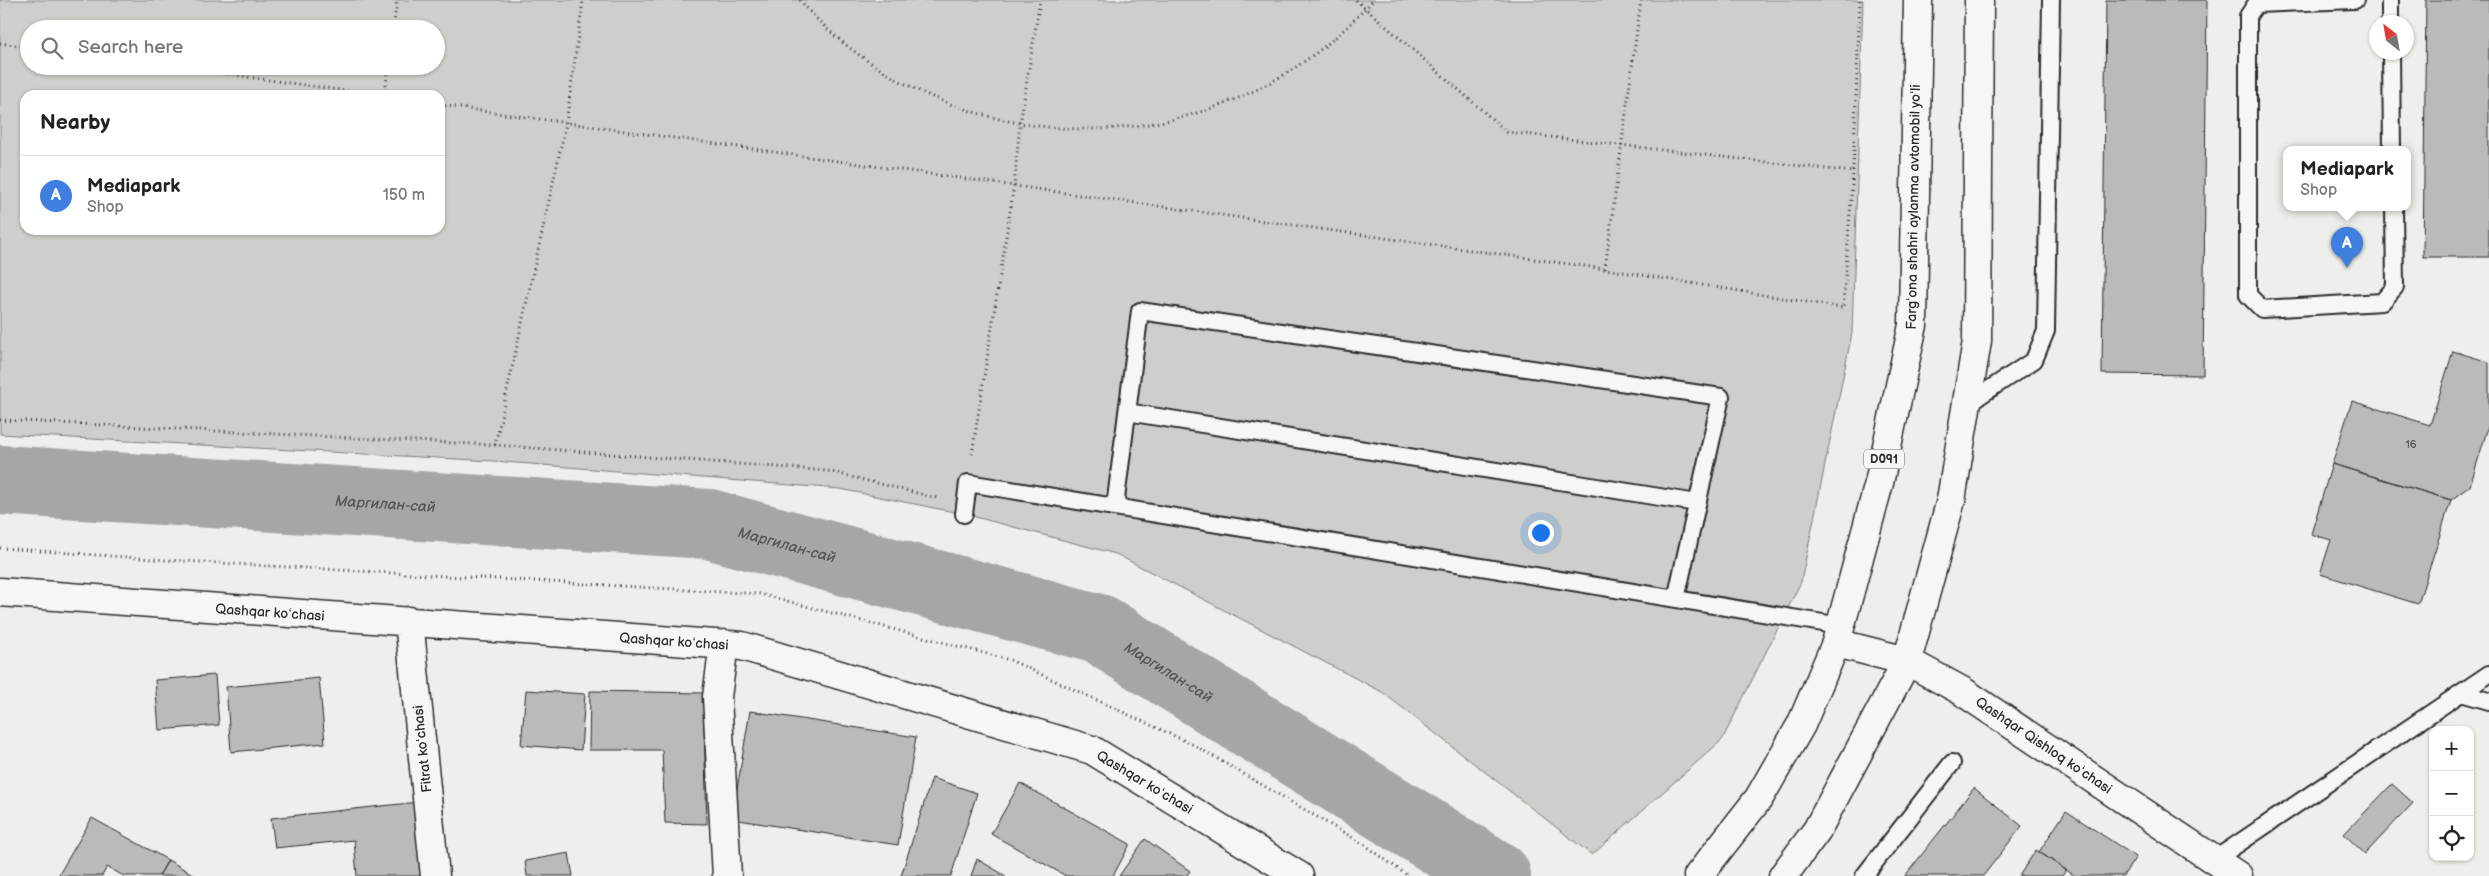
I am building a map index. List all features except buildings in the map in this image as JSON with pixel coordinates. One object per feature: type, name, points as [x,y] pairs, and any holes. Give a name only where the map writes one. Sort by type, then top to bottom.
[{"type":"main road","name":"Fargʻona shahri aylanma avtomobil yoʻli","points":[[1698,876],[1759,798],[1801,725],[1838,634],[1879,483],[1913,325],[1918,0]]},
{"type":"main road","points":[[1783,876],[1817,830],[1907,661],[1951,500],[1977,341],[1979,0]]},
{"type":"main road","name":"Qashqar koʻchasi","points":[[0,592],[742,646],[1092,750],[1299,876]]},
{"type":"main road","name":"Fitrat koʻchasi","points":[[409,622],[435,876]]},
{"type":"main road","name":"Qashqar Qishloq koʻchasi","points":[[1838,634],[1907,661],[1962,691],[2238,876]]},
{"type":"main road","points":[[724,644],[718,697],[727,876]]},
{"type":"lane","points":[[1967,404],[2034,360],[2046,331],[2051,0]]},
{"type":"lane","points":[[2355,0],[2256,4],[2248,16],[2248,295],[2262,310],[2382,302],[2395,287],[2394,211]]},
{"type":"lane","points":[[2390,0],[2390,15]]},
{"type":"lane","points":[[2390,60],[2392,146]]},
{"type":"lane","points":[[1115,507],[1140,312],[1721,397],[1676,599]]},
{"type":"lane","points":[[1127,412],[1697,503]]},
{"type":"lane","points":[[964,509],[968,483],[1676,599],[1838,634]]},
{"type":"lane","points":[[2214,860],[2489,674]]},
{"type":"lane","points":[[2461,693],[2489,701]]},
{"type":"lane","points":[[1864,876],[1952,763]]},
{"type":"path","points":[[394,20],[397,0]]},
{"type":"path","points":[[495,445],[566,124],[583,0]]},
{"type":"path","points":[[800,0],[836,36],[874,66],[916,90],[960,108],[1020,124],[1054,129],[1102,130],[1149,124],[1196,114],[1241,98],[1284,75],[1324,48],[1373,0]]},
{"type":"path","points":[[968,483],[1014,186],[1020,124],[1040,0]]},
{"type":"path","points":[[1356,0],[1507,132],[1853,172]]},
{"type":"path","points":[[1605,269],[1640,0]]},
{"type":"path","points":[[445,106],[1605,269],[1843,308],[1853,172],[1860,0]]},
{"type":"path","points":[[0,43],[20,46]]},
{"type":"path","points":[[233,75],[340,90]]},
{"type":"path","points":[[386,90],[387,75]]},
{"type":"path","points":[[0,420],[495,445],[828,472],[964,509]]},
{"type":"shaded area","points":[[0,0],[1863,0],[1852,333],[1801,582],[1722,740],[1592,855],[1382,692],[1116,554],[964,514],[840,489],[493,461],[0,434]]},
{"type":"waterway","name":"Маргилан-сай","points":[[0,480],[709,524],[1099,629],[1496,876]]},
{"type":"place","name":"Mediapark","points":[[2347,268]]}]
